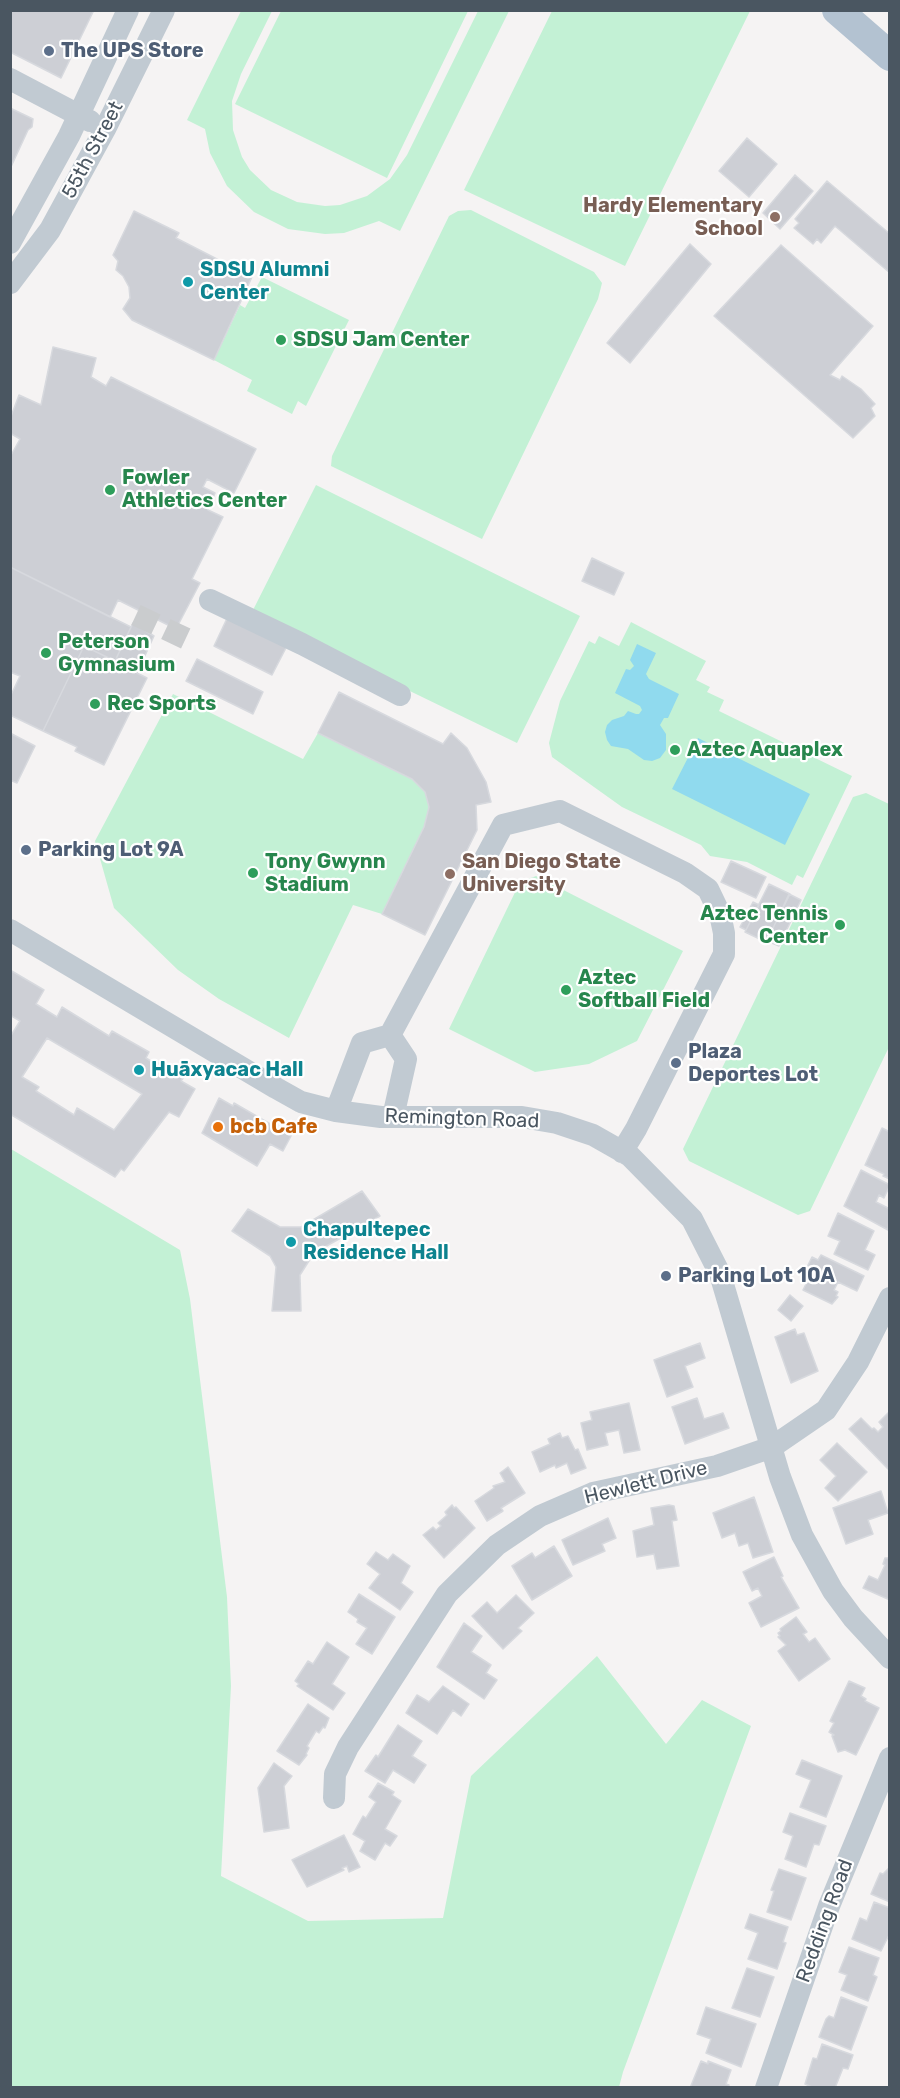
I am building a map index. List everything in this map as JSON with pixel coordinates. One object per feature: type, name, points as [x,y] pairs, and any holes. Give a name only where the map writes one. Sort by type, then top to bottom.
[{"type":"main road","points":[[837,10],[890,56]]},
{"type":"street","name":"55th Street","points":[[10,243],[22,226],[79,115],[128,10]]},
{"type":"street","name":"55th Street","points":[[10,283],[50,230],[105,129],[164,10]]},
{"type":"street","points":[[10,79],[105,129]]},
{"type":"street","points":[[210,600],[400,695]]},
{"type":"street","points":[[336,1111],[362,1043],[390,1035],[503,825],[560,811],[685,873],[708,889],[720,914],[724,933],[724,954],[636,1129],[622,1152]]},
{"type":"street","name":"Remington Road","points":[[10,930],[302,1102],[336,1111],[393,1117],[522,1117],[556,1123],[593,1135],[630,1156],[692,1219],[720,1274],[790,1506],[816,1563],[853,1618],[890,1658]]},
{"type":"street","points":[[390,1035],[406,1059],[393,1117]]},
{"type":"street","name":"Hewlett Drive","points":[[334,1798],[335,1774],[348,1747],[447,1594],[497,1545],[540,1516],[593,1493],[717,1466],[772,1447],[826,1410],[858,1362],[890,1298]]},
{"type":"street","name":"Redding Road","points":[[766,2088],[829,1906],[890,1758]]},
{"type":"green space","points":[[241,11],[272,11],[241,74],[232,101],[233,130],[242,157],[250,170],[271,190],[297,202],[325,206],[340,205],[367,196],[390,179],[407,155],[478,11],[509,11],[400,231],[379,221],[344,233],[325,234],[288,229],[254,212],[227,186],[210,153],[205,129],[187,120]]},
{"type":"green space","points":[[281,11],[468,11],[387,178],[235,104]]},
{"type":"green space","points":[[552,11],[750,11],[625,266],[464,190]]},
{"type":"green space","points":[[471,210],[594,272],[602,283],[598,299],[482,539],[331,466],[332,456],[449,216],[458,211]]},
{"type":"green space","name":"SDSU Jam Center","points":[[262,277],[349,320],[306,406],[298,401],[292,414],[247,391],[252,380],[214,360],[240,305],[245,308]]},
{"type":"green space","points":[[316,485],[580,616],[517,743],[251,614]]},
{"type":"green space","name":"Aztec Aquaplex","points":[[631,622],[706,661],[696,680],[710,687],[707,692],[724,700],[719,711],[852,776],[803,878],[797,875],[792,885],[747,862],[710,856],[701,845],[622,807],[552,757],[549,743],[560,701],[589,641],[595,644],[599,636],[619,646]]},
{"type":"green space","name":"Tony Gwynn Stadium","points":[[173,694],[303,759],[318,733],[412,779],[425,792],[429,807],[424,827],[382,914],[353,905],[289,1038],[219,999],[178,970],[114,908],[95,841]]},
{"type":"green space","name":"Aztec Tennis Center","points":[[866,793],[889,804],[889,1047],[810,1211],[798,1215],[689,1161],[683,1149],[853,797]]},
{"type":"green space","name":"Aztec Softball Field","points":[[536,876],[683,951],[637,1041],[589,1064],[535,1072],[449,1029],[520,882]]},
{"type":"green space","points":[[11,1149],[180,1250],[190,1299],[227,1597],[231,1686],[221,1876],[308,1921],[443,1918],[471,1776],[597,1656],[666,1744],[702,1700],[751,1726],[619,2087],[11,2087]]},
{"type":"water","points":[[637,644],[656,653],[646,674],[649,679],[679,694],[668,718],[664,718],[660,725],[666,734],[666,750],[660,758],[652,761],[644,760],[628,749],[611,746],[605,732],[612,720],[624,716],[628,711],[639,714],[642,710],[640,706],[615,693],[626,669],[630,670],[634,666],[630,660]]},
{"type":"water","points":[[698,738],[810,794],[785,845],[672,789]]},
{"type":"building","points":[[10,10],[94,10],[61,78],[10,52]]},
{"type":"building","points":[[10,108],[33,119],[32,127],[28,130],[10,169]]},
{"type":"building","points":[[747,138],[777,164],[749,197],[719,171]]},
{"type":"building","points":[[795,175],[813,191],[780,229],[763,213]]},
{"type":"building","points":[[827,181],[890,234],[890,273],[835,226],[821,243],[817,239],[813,244],[794,228],[799,223],[795,219]]},
{"type":"building","name":"SDSU Alumni Center","points":[[134,211],[179,233],[176,238],[252,277],[214,360],[132,320],[123,309],[130,298],[129,287],[123,276],[116,270],[118,261],[113,255]]},
{"type":"building","points":[[690,244],[711,264],[630,363],[607,343]]},
{"type":"building","points":[[781,245],[873,326],[830,375],[840,380],[842,376],[861,389],[875,404],[871,408],[875,416],[853,438],[714,316]]},
{"type":"building","name":"Fowler Athletics Center","points":[[53,347],[96,358],[91,377],[106,386],[111,377],[256,449],[234,493],[207,479],[203,487],[215,493],[208,510],[223,517],[192,579],[200,583],[176,629],[118,600],[110,617],[10,567],[10,457],[20,439],[10,433],[10,419],[19,395],[41,405]]},
{"type":"building","points":[[592,558],[624,573],[614,595],[582,581]]},
{"type":"building","name":"Peterson Gymnasium","points":[[10,567],[131,627],[115,661],[84,646],[43,731],[10,715],[10,697],[20,676],[10,672]]},
{"type":"building","points":[[230,612],[288,644],[272,675],[214,646]]},
{"type":"building","name":"Rec Sports","points":[[133,623],[154,636],[137,673],[147,678],[104,765],[75,751],[77,747],[43,731],[84,646],[115,661]]},
{"type":"building","points":[[197,659],[263,692],[253,714],[186,681]]},
{"type":"building","name":"Tony Gwynn Stadium","points":[[339,692],[443,744],[451,733],[467,748],[486,782],[491,802],[476,805],[477,830],[425,935],[382,914],[424,827],[429,807],[425,792],[412,779],[318,733]]},
{"type":"building","points":[[10,733],[35,746],[17,783],[10,780]]},
{"type":"building","points":[[731,861],[766,877],[756,898],[721,882]]},
{"type":"building","points":[[769,884],[790,894],[766,942],[745,932]]},
{"type":"building","points":[[789,894],[801,900],[779,946],[767,941]]},
{"type":"building","points":[[753,902],[759,905],[746,930],[740,927]]},
{"type":"building","name":"Huāxyacac Hall","points":[[10,970],[44,990],[36,1004],[57,1017],[62,1007],[109,1036],[112,1031],[149,1052],[146,1058],[157,1065],[160,1061],[185,1076],[181,1081],[195,1089],[179,1117],[169,1112],[124,1171],[121,1169],[115,1177],[10,1114],[10,1037],[20,1021],[10,1015]],"holes":[[[47,1038],[142,1094],[114,1130],[77,1108],[74,1115],[36,1091],[39,1087],[22,1077]]]},
{"type":"building","points":[[219,1098],[233,1106],[234,1103],[291,1136],[283,1151],[270,1144],[257,1166],[202,1133]]},
{"type":"building","points":[[882,1128],[890,1132],[890,1179],[865,1165]]},
{"type":"building","points":[[861,1170],[890,1185],[884,1198],[879,1195],[876,1202],[890,1209],[888,1230],[844,1206]]},
{"type":"building","name":"Chapultepec Residence Hall","points":[[362,1191],[380,1216],[314,1253],[300,1275],[301,1311],[272,1311],[276,1267],[270,1256],[232,1231],[248,1209],[280,1227],[301,1227]]},
{"type":"building","points":[[838,1213],[874,1231],[865,1250],[875,1255],[868,1270],[834,1254],[840,1241],[828,1236]]},
{"type":"building","points":[[821,1255],[864,1276],[857,1291],[838,1282],[834,1290],[838,1292],[836,1296],[838,1297],[832,1304],[803,1290],[811,1274],[805,1271],[812,1257],[818,1260]]},
{"type":"building","points":[[790,1295],[803,1306],[791,1321],[778,1310]]},
{"type":"building","points":[[795,1329],[797,1335],[804,1333],[818,1371],[791,1383],[775,1337]]},
{"type":"building","points":[[700,1343],[705,1358],[685,1366],[693,1387],[667,1397],[654,1360]]},
{"type":"building","points":[[697,1398],[704,1419],[723,1413],[729,1428],[685,1444],[672,1407]]},
{"type":"building","points":[[629,1403],[640,1450],[624,1453],[619,1430],[605,1433],[608,1445],[587,1450],[581,1423],[592,1420],[590,1412]]},
{"type":"building","points":[[889,1412],[890,1471],[849,1429],[861,1418],[878,1432],[883,1427],[879,1422]]},
{"type":"building","points":[[560,1433],[562,1438],[568,1436],[575,1450],[578,1449],[586,1468],[571,1474],[567,1463],[556,1468],[555,1465],[540,1472],[532,1452],[550,1444],[548,1439]]},
{"type":"building","points":[[837,1443],[867,1472],[838,1501],[825,1488],[836,1476],[820,1460]]},
{"type":"building","points":[[508,1467],[525,1493],[501,1508],[503,1511],[487,1521],[475,1501],[494,1488],[493,1486],[505,1482],[500,1473]]},
{"type":"building","points":[[881,1491],[888,1513],[868,1520],[873,1534],[846,1544],[833,1508]]},
{"type":"building","points":[[754,1497],[773,1552],[753,1558],[748,1543],[739,1546],[735,1533],[722,1538],[713,1513]]},
{"type":"building","points":[[452,1505],[475,1528],[444,1558],[423,1535],[433,1527],[436,1530],[441,1526],[438,1523],[447,1515],[445,1512]]},
{"type":"building","points":[[674,1506],[677,1520],[672,1521],[679,1566],[657,1569],[654,1554],[637,1557],[633,1531],[654,1525],[651,1508]]},
{"type":"building","points":[[608,1518],[616,1538],[602,1544],[605,1551],[573,1565],[562,1540]]},
{"type":"building","points":[[554,1546],[572,1576],[532,1600],[512,1566],[532,1553],[535,1558]]},
{"type":"building","points":[[376,1552],[388,1560],[393,1554],[410,1566],[401,1583],[413,1592],[400,1610],[369,1588],[380,1574],[367,1564]]},
{"type":"building","points":[[774,1557],[783,1576],[781,1577],[799,1608],[761,1627],[749,1603],[762,1596],[758,1588],[752,1591],[743,1572]]},
{"type":"building","points":[[885,1558],[890,1558],[890,1600],[863,1588],[869,1576],[878,1580],[885,1565],[883,1564]]},
{"type":"building","points":[[359,1594],[395,1617],[372,1654],[356,1644],[367,1628],[357,1622],[358,1619],[348,1612]]},
{"type":"building","points":[[516,1595],[534,1613],[518,1628],[522,1631],[503,1649],[472,1616],[487,1602],[497,1613]]},
{"type":"building","points":[[796,1617],[807,1632],[803,1634],[809,1642],[815,1638],[830,1659],[799,1681],[778,1651],[786,1645],[778,1637],[780,1629]]},
{"type":"building","points":[[464,1623],[482,1636],[471,1652],[491,1665],[486,1673],[497,1680],[484,1699],[437,1667]]},
{"type":"building","points":[[327,1642],[349,1657],[332,1684],[345,1693],[333,1710],[297,1686],[299,1684],[295,1681],[308,1661],[313,1664]]},
{"type":"building","points":[[849,1681],[865,1688],[861,1696],[866,1699],[865,1701],[879,1708],[856,1755],[845,1750],[838,1752],[832,1736],[834,1735],[829,1732],[834,1723],[830,1721]]},
{"type":"building","points":[[443,1686],[469,1704],[461,1716],[453,1710],[437,1734],[406,1713],[417,1695],[429,1702]]},
{"type":"building","points":[[308,1704],[329,1718],[325,1728],[323,1727],[319,1733],[316,1731],[307,1746],[309,1748],[307,1755],[299,1765],[277,1751]]},
{"type":"building","points":[[398,1725],[422,1741],[412,1756],[426,1765],[414,1783],[393,1770],[385,1783],[365,1771],[376,1755],[378,1757]]},
{"type":"building","points":[[802,1760],[842,1776],[826,1817],[800,1807],[811,1780],[796,1774]]},
{"type":"building","points":[[274,1763],[292,1776],[284,1786],[289,1828],[264,1832],[258,1788]]},
{"type":"building","points":[[378,1783],[394,1792],[392,1795],[401,1801],[385,1829],[397,1836],[390,1846],[385,1843],[375,1860],[360,1851],[365,1841],[353,1834],[363,1816],[366,1818],[376,1802],[369,1797]]},
{"type":"building","points":[[790,1813],[826,1826],[819,1845],[814,1844],[806,1867],[785,1859],[793,1836],[783,1832]]},
{"type":"building","points":[[344,1835],[360,1867],[349,1872],[347,1866],[342,1868],[344,1870],[307,1887],[292,1860]]},
{"type":"building","points":[[890,1867],[890,1902],[871,1894],[880,1873],[883,1874]]},
{"type":"building","points":[[779,1869],[806,1878],[791,1920],[767,1912],[774,1891],[771,1890]]},
{"type":"building","points":[[874,1902],[890,1908],[890,1933],[881,1951],[852,1939],[860,1918],[867,1921]]},
{"type":"building","points":[[750,1914],[788,1927],[783,1942],[786,1943],[777,1969],[748,1959],[758,1933],[745,1928]]},
{"type":"building","points":[[849,1947],[879,1958],[873,1975],[877,1977],[868,2001],[841,1990],[847,1975],[839,1972]]},
{"type":"building","points":[[747,1968],[774,1977],[760,2017],[732,2008]]},
{"type":"building","points":[[841,1997],[867,2007],[851,2050],[819,2037],[826,2019],[829,2016],[834,2018]]},
{"type":"building","points":[[706,2007],[756,2024],[741,2067],[706,2053],[711,2039],[697,2034]]},
{"type":"building","points":[[822,2044],[853,2055],[848,2069],[843,2068],[835,2088],[814,2088],[805,2084],[813,2058],[817,2059]]},
{"type":"building","points":[[701,2061],[708,2064],[708,2061],[731,2070],[726,2084],[729,2088],[690,2088]]},
{"type":"tunnel","points":[[136,615],[189,640]]},
{"type":"place","name":"The UPS Store","points":[[49,51]]},
{"type":"place","name":"Hardy Elementary School","points":[[775,217]]},
{"type":"place","name":"SDSU Alumni Center","points":[[188,282]]},
{"type":"place","name":"SDSU Jam Center","points":[[281,340]]},
{"type":"place","name":"Fowler Athletics Center","points":[[110,490]]},
{"type":"place","name":"Peterson Gymnasium","points":[[46,653]]},
{"type":"place","name":"Rec Sports","points":[[95,704]]},
{"type":"place","name":"Aztec Aquaplex","points":[[675,750]]},
{"type":"place","name":"Parking Lot 9A","points":[[26,850]]},
{"type":"place","name":"Tony Gwynn Stadium","points":[[253,873]]},
{"type":"place","name":"San Diego State University","points":[[450,874]]},
{"type":"place","name":"Aztec Tennis Center","points":[[840,925]]},
{"type":"place","name":"Aztec Softball Field","points":[[566,990]]},
{"type":"place","name":"Plaza Deportes Lot","points":[[676,1063]]},
{"type":"place","name":"Huāxyacac Hall","points":[[139,1070]]},
{"type":"place","name":"bcb Cafe","points":[[218,1127]]},
{"type":"place","name":"Chapultepec Residence Hall","points":[[291,1242]]},
{"type":"place","name":"Parking Lot 10A","points":[[666,1276]]}]
